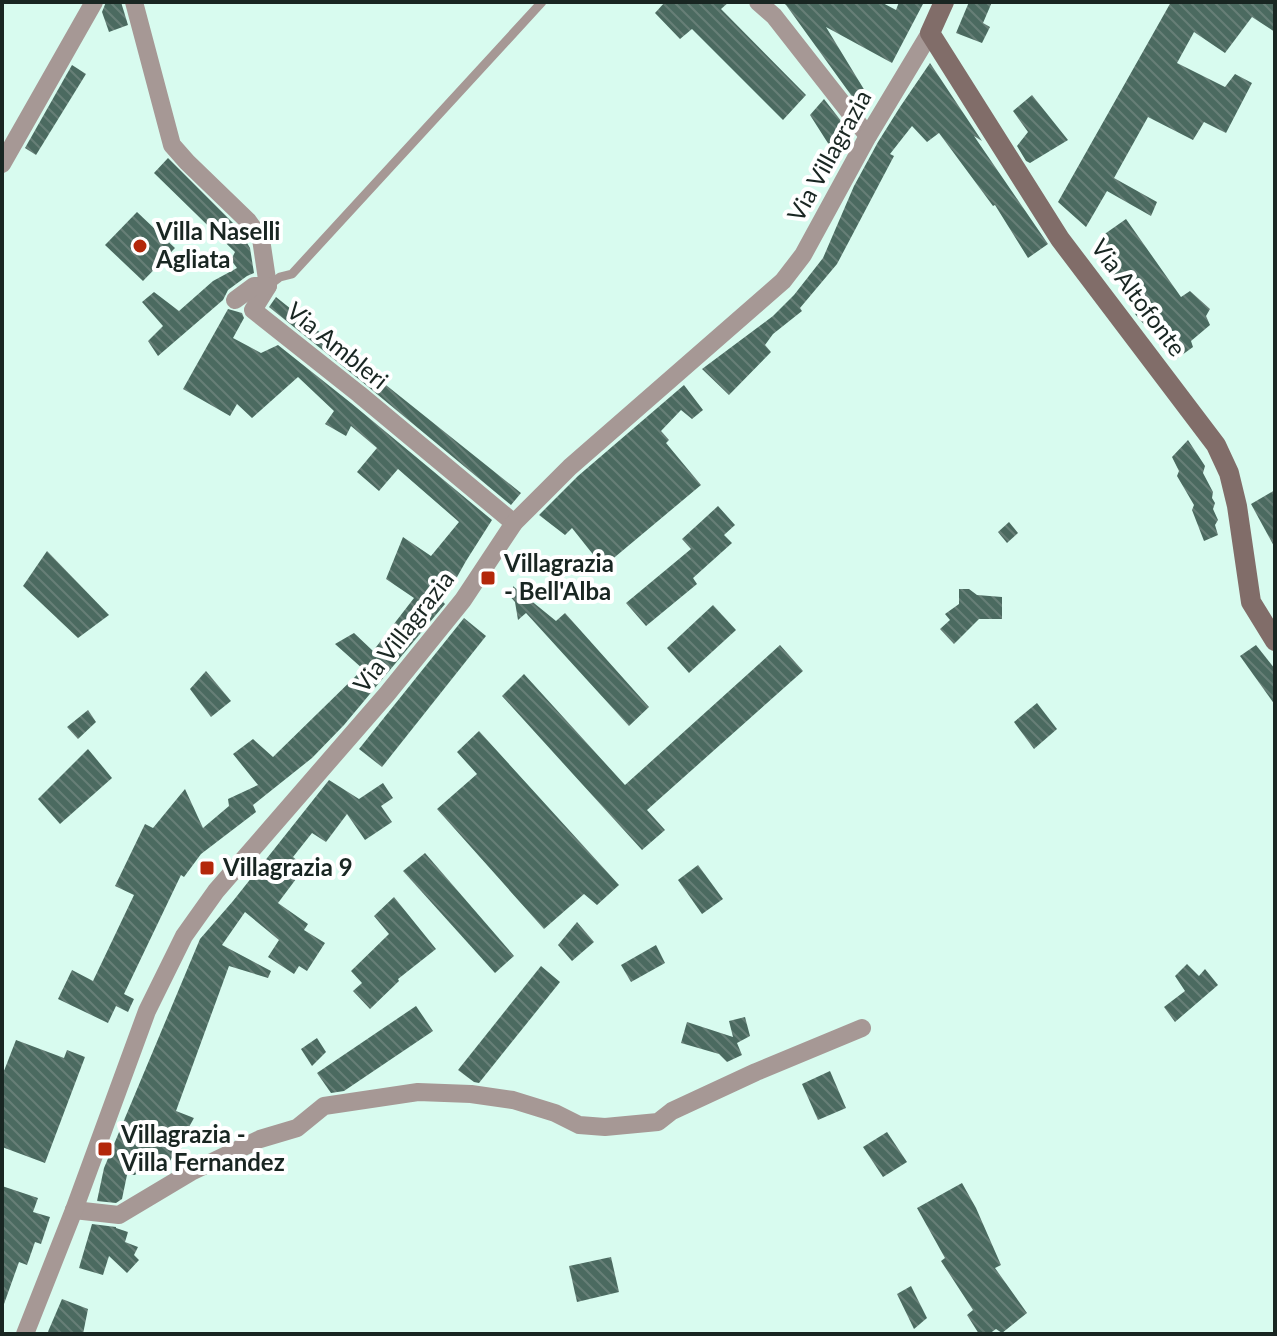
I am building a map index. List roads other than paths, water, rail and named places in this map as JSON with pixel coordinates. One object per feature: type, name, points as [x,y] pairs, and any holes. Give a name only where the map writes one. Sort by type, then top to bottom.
[{"type":"main road","points":[[930,33],[944,2]]},
{"type":"main road","name":"Via Altofonte","points":[[930,33],[1060,239],[1216,445],[1229,473],[1237,506],[1251,602],[1275,641]]},
{"type":"street","points":[[2,164],[94,2]]},
{"type":"street","name":"Via Ambleri","points":[[134,2],[172,145],[248,221],[261,239],[268,286],[253,310],[514,523]]},
{"type":"street","points":[[758,2],[774,16],[868,136]]},
{"type":"street","name":"Via Villagrazia","points":[[25,1334],[147,1011],[184,936],[216,891],[387,694],[463,600],[514,523],[570,467],[783,281],[803,255],[868,136],[930,33]]},
{"type":"street","points":[[235,300],[254,286],[268,286]]},
{"type":"street","points":[[74,1210],[119,1215],[191,1172],[260,1139],[297,1128],[324,1106],[355,1101],[418,1092],[471,1094],[513,1100],[555,1113],[579,1125],[605,1127],[658,1122],[672,1111],[742,1078],[862,1028]]},
{"type":"lane","points":[[268,286],[280,277],[292,274],[542,2]]},
{"type":"place","name":"Villa Naselli Agliata","points":[[140,246]]},
{"type":"place","name":"Villagrazia - Bell'Alba","points":[[488,578]]},
{"type":"place","name":"Villagrazia 9","points":[[207,868]]},
{"type":"place","name":"Villagrazia - Villa Fernandez","points":[[105,1149]]}]
